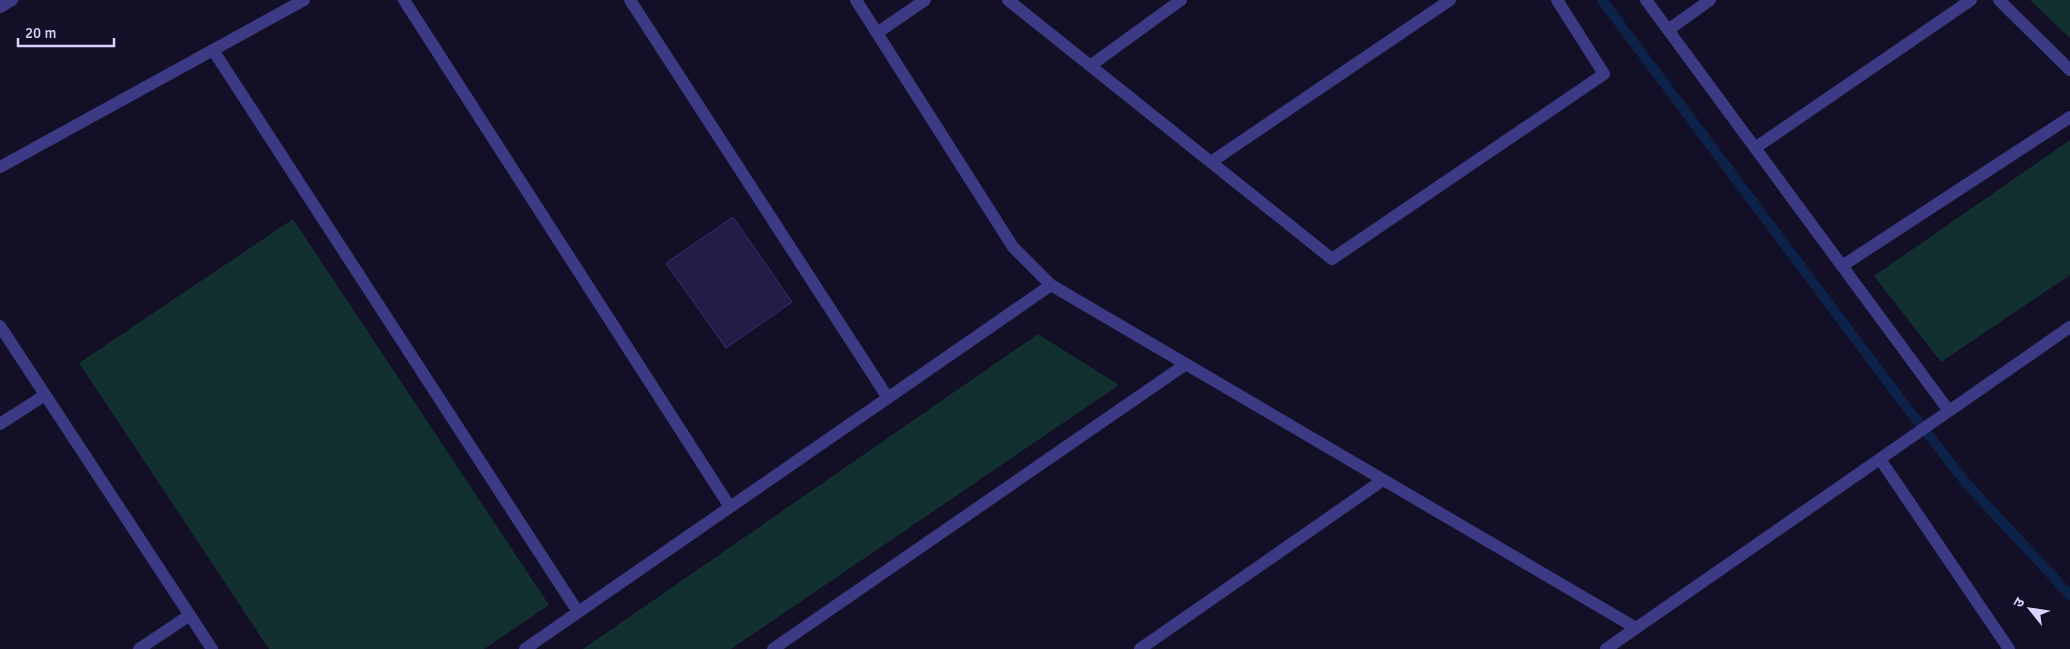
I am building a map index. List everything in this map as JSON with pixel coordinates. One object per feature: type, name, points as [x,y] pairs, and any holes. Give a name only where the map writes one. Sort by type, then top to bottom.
[{"type":"street","points":[[0,7],[12,0]]},
{"type":"street","points":[[0,167],[304,0]]},
{"type":"street","points":[[404,0],[730,507]]},
{"type":"street","points":[[630,0],[888,398]]},
{"type":"street","points":[[856,0],[1012,247],[1051,285],[1636,628]]},
{"type":"street","points":[[877,33],[925,0]]},
{"type":"street","points":[[1008,0],[1332,260],[1604,74],[1557,0]]},
{"type":"street","points":[[1090,66],[1181,0]]},
{"type":"street","points":[[1211,162],[1450,0]]},
{"type":"street","points":[[1646,0],[1949,411]]},
{"type":"street","points":[[1668,30],[1710,0]]},
{"type":"street","points":[[1755,148],[1971,0]]},
{"type":"street","points":[[1999,0],[2070,70]]},
{"type":"street","points":[[213,50],[578,612]]},
{"type":"street","points":[[1842,266],[2070,117]]},
{"type":"street","points":[[525,649],[1051,285]]},
{"type":"street","points":[[0,326],[212,649]]},
{"type":"street","points":[[1606,649],[1913,435],[2068,333]]},
{"type":"street","points":[[773,649],[1186,364]]},
{"type":"street","points":[[0,424],[45,395]]},
{"type":"street","points":[[1880,459],[2008,649]]},
{"type":"street","points":[[1140,649],[1383,480]]},
{"type":"street","points":[[139,649],[190,615]]},
{"type":"green space","points":[[2030,0],[2070,0],[2070,38]]},
{"type":"green space","points":[[2070,140],[2070,275],[1941,362],[1874,276]]},
{"type":"green space","points":[[293,219],[549,605],[484,649],[269,649],[79,363]]},
{"type":"green space","points":[[1038,334],[1119,385],[731,649],[583,649]]},
{"type":"building","points":[[733,217],[792,302],[726,348],[666,263]]},
{"type":"waterway","points":[[1602,0],[1902,401],[1967,484],[2070,595]]}]
